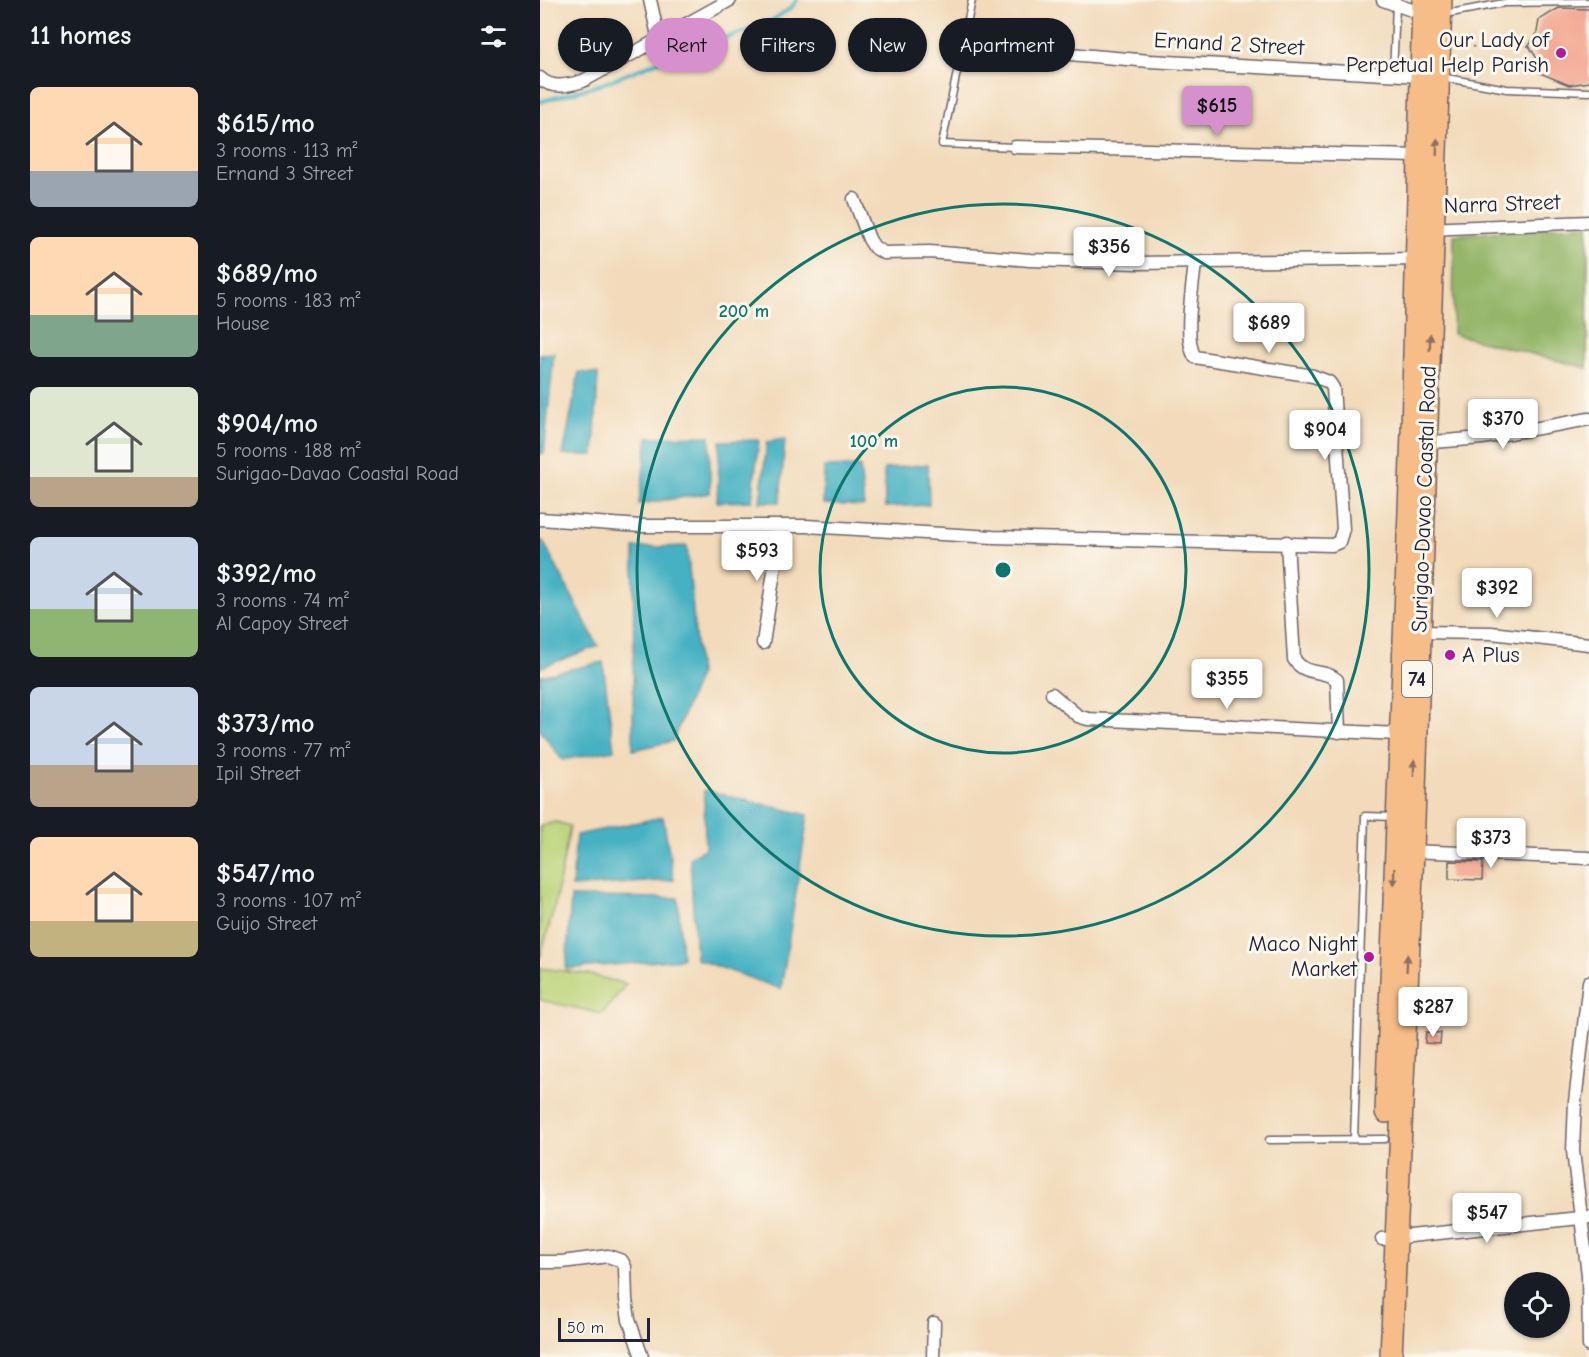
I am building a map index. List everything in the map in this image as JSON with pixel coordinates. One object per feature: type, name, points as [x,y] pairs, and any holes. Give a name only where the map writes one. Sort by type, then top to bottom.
[{"type":"highway","name":"Surigao-Davao Coastal Road","points":[[1418,443],[1417,259],[1426,229],[1418,156],[1430,76],[1440,47],[1432,7]]},
{"type":"highway","name":"Surigao-Davao Coastal Road","points":[[1377,1357],[1388,1239],[1404,851],[1432,7]]},
{"type":"highway","name":"Surigao-Davao Coastal Road","points":[[1391,1357],[1385,1139],[1404,851],[1396,817],[1398,734],[1411,632]]},
{"type":"street","points":[[650,0],[654,18]]},
{"type":"street","points":[[698,18],[730,0]]},
{"type":"street","points":[[1383,0],[1396,5],[1432,7]]},
{"type":"street","points":[[540,78],[559,86],[584,81],[645,48]]},
{"type":"street","name":"Ernand 2 Street","points":[[1075,54],[1150,61],[1430,76]]},
{"type":"street","points":[[1015,147],[1418,156]]},
{"type":"street","points":[[854,199],[868,239],[874,247],[884,253],[929,252],[1080,262],[1195,263],[1417,259]]},
{"type":"street","name":"Narra Street","points":[[1426,229],[1589,222]]},
{"type":"street","points":[[540,519],[641,526],[781,526],[993,537],[1287,542],[1332,545],[1341,540],[1343,529],[1336,396],[1329,382],[1322,379],[1195,357],[1191,352],[1190,335],[1195,263]]},
{"type":"street","points":[[1418,443],[1482,438],[1589,419]]},
{"type":"street","points":[[763,643],[781,526]]},
{"type":"street","points":[[1287,542],[1294,659],[1305,670],[1337,680],[1339,732]]},
{"type":"street","points":[[1411,632],[1491,633],[1589,644]]},
{"type":"street","points":[[1052,694],[1078,716],[1088,720],[1398,734]]},
{"type":"street","points":[[1404,851],[1589,858]]},
{"type":"street","points":[[1589,982],[1585,1046],[1573,1151],[1585,1218],[1589,1346]]},
{"type":"street","points":[[1388,1239],[1585,1218]]},
{"type":"street","points":[[540,1262],[562,1262],[608,1256],[621,1261],[625,1267],[629,1320],[642,1357]]},
{"type":"street","points":[[933,1357],[934,1323]]},
{"type":"lane","points":[[968,18],[972,0]]},
{"type":"lane","points":[[1432,7],[1589,2]]},
{"type":"lane","points":[[1392,74],[1396,5]]},
{"type":"lane","points":[[957,72],[942,144],[1015,147]]},
{"type":"lane","points":[[1430,76],[1507,89],[1589,92]]},
{"type":"lane","points":[[1354,1138],[1365,816],[1396,817]]},
{"type":"lane","points":[[1269,1140],[1385,1139]]},
{"type":"path","points":[[1440,47],[1529,46]]},
{"type":"green space","points":[[1588,225],[1587,368],[1453,334],[1454,235]]},
{"type":"green space","points":[[556,822],[570,826],[554,909],[540,958],[540,826]]},
{"type":"green space","points":[[540,968],[587,974],[626,984],[602,1014],[540,1000]]},
{"type":"water","points":[[554,353],[544,453],[540,454],[540,354]]},
{"type":"water","points":[[579,372],[598,374],[594,455],[563,455]]},
{"type":"water","points":[[710,436],[710,493],[639,504],[648,437]]},
{"type":"water","points":[[785,439],[780,502],[760,502],[767,442]]},
{"type":"water","points":[[759,440],[752,501],[717,502],[720,441]]},
{"type":"water","points":[[928,464],[929,505],[885,507],[884,469]]},
{"type":"water","points":[[860,466],[864,506],[823,504],[824,467]]},
{"type":"water","points":[[540,541],[543,541],[598,646],[540,668]]},
{"type":"water","points":[[687,546],[699,675],[673,741],[633,750],[634,548]]},
{"type":"water","points":[[603,662],[614,750],[562,760],[540,730],[540,676]]},
{"type":"water","points":[[704,790],[808,815],[781,989],[696,959],[690,858],[705,848]]},
{"type":"water","points":[[663,817],[674,880],[572,887],[576,835]]},
{"type":"water","points":[[571,897],[678,898],[682,959],[566,969]]},
{"type":"building","name":"Our Lady of Perpetual Help Parish","points":[[1559,8],[1589,9],[1589,82],[1569,85],[1540,73],[1538,60],[1529,46],[1537,32],[1539,20]]},
{"type":"building","points":[[1449,861],[1483,862],[1482,880],[1449,879]]},
{"type":"building","points":[[1426,1032],[1441,1033],[1440,1044],[1425,1043]]},
{"type":"waterway","points":[[540,102],[602,84],[679,53],[765,25],[791,8],[797,0]]},
{"type":"place","name":"Our Lady of Perpetual Help Parish","points":[[1561,53]]},
{"type":"place","name":"A Plus","points":[[1450,655]]},
{"type":"place","name":"Maco Night Market","points":[[1369,957]]}]
